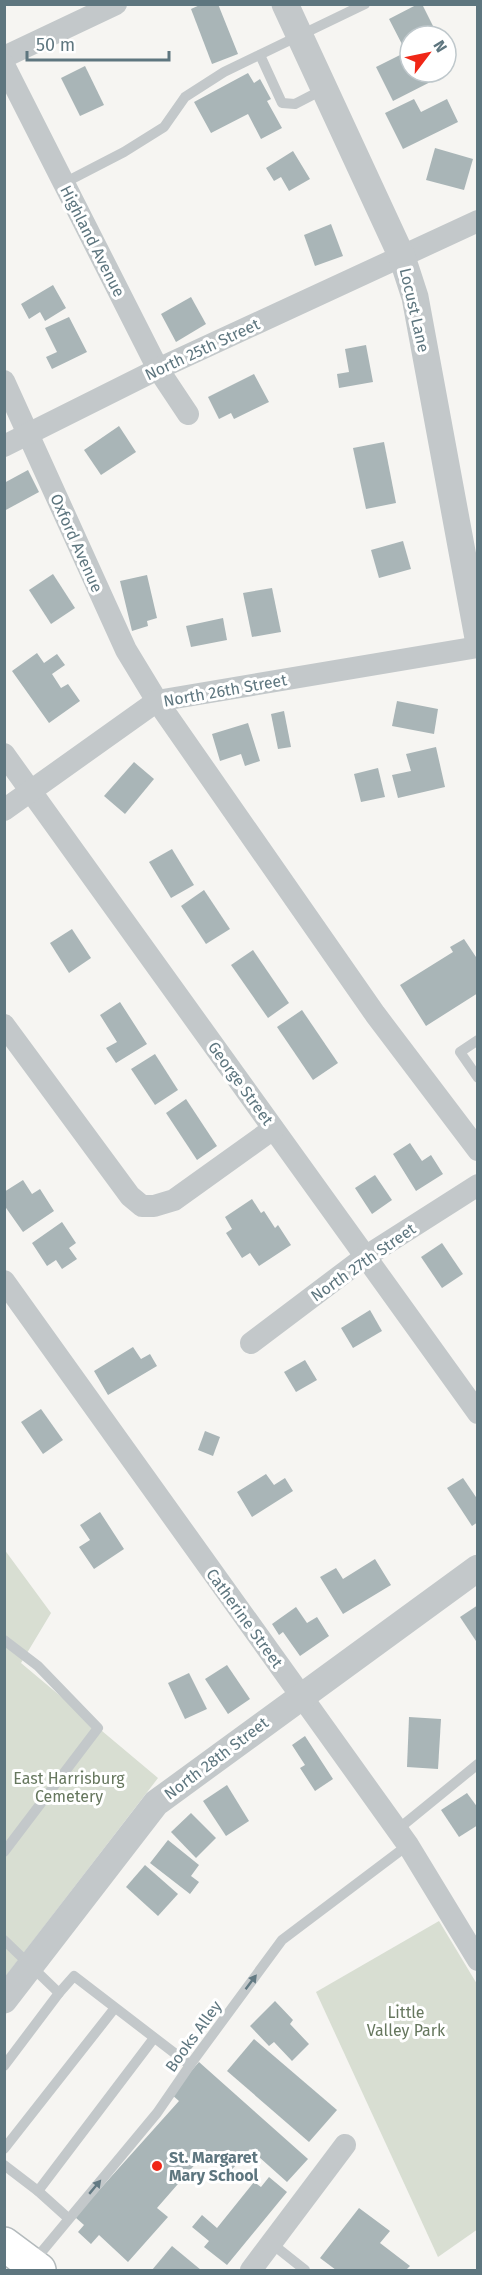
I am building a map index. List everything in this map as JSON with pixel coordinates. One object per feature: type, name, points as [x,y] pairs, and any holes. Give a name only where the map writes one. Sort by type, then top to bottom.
[{"type":"main road","points":[[4,2244],[32,2269]]},
{"type":"street","points":[[4,57],[116,4]]},
{"type":"street","name":"Locust Lane","points":[[285,4],[402,257],[416,297],[477,638]]},
{"type":"street","name":"Highland Avenue","points":[[4,66],[158,369],[188,414]]},
{"type":"street","name":"North 25th Street","points":[[4,446],[158,369],[477,221]]},
{"type":"street","name":"Oxford Avenue","points":[[4,381],[126,650],[157,701]]},
{"type":"street","name":"North 26th Street","points":[[4,810],[157,701],[477,647]]},
{"type":"street","points":[[157,701],[375,1014],[477,1150]]},
{"type":"street","name":"George Street","points":[[4,754],[477,1413]]},
{"type":"street","points":[[4,1026],[130,1196],[142,1206],[154,1206],[174,1200],[273,1129]]},
{"type":"street","name":"North 27th Street","points":[[251,1343],[365,1257],[477,1185]]},
{"type":"street","name":"Catherine Street","points":[[4,1281],[402,1838],[477,1960]]},
{"type":"street","name":"North 28th Street","points":[[4,2000],[156,1803],[477,1568]]},
{"type":"street","points":[[251,2271],[345,2145]]},
{"type":"lane","points":[[64,183],[124,152],[164,127],[185,97],[224,72],[365,4]]},
{"type":"lane","points":[[260,55],[282,104],[295,104],[325,89]]},
{"type":"lane","points":[[477,1040],[460,1052],[477,1078]]},
{"type":"lane","points":[[4,1640],[38,1666],[98,1728],[4,1852]]},
{"type":"lane","name":"Books Alley","points":[[32,2269],[69,2218],[157,2113],[282,1940],[402,1838],[477,1764]]},
{"type":"lane","points":[[4,1940],[58,1993]]},
{"type":"lane","points":[[4,2066],[58,1993],[74,1976],[190,2065]]},
{"type":"lane","points":[[4,2149],[114,2008]]},
{"type":"lane","points":[[38,2191],[154,2038]]},
{"type":"lane","points":[[4,2165],[69,2218]]},
{"type":"lane","points":[[271,2243],[305,2271]]},
{"type":"green space","name":"East Harrisburg Cemetery","points":[[4,1549],[51,1613],[21,1663],[158,1778],[5,1977]]},
{"type":"green space","name":"Little Valley Park","points":[[439,1921],[477,1984],[478,2229],[438,2257],[316,1992]]},
{"type":"building","points":[[202,4],[218,4],[238,54],[212,64],[191,9]]},
{"type":"building","points":[[422,4],[432,24],[398,24],[398,36],[389,19]]},
{"type":"building","points":[[398,56],[398,84],[426,84],[393,101],[376,67]]},
{"type":"building","points":[[85,66],[104,105],[80,116],[61,78]]},
{"type":"building","points":[[248,73],[254,83],[260,79],[271,99],[267,101],[282,128],[261,139],[248,114],[211,133],[194,102]]},
{"type":"building","points":[[414,99],[421,112],[447,99],[458,122],[403,149],[385,113]]},
{"type":"building","points":[[435,148],[473,159],[464,190],[426,180]]},
{"type":"building","points":[[293,151],[310,179],[289,191],[281,177],[274,181],[266,168]]},
{"type":"building","points":[[331,224],[343,256],[315,266],[304,235]]},
{"type":"building","points":[[53,285],[66,308],[45,321],[40,312],[29,319],[21,304]]},
{"type":"building","points":[[191,297],[206,324],[176,342],[161,314]]},
{"type":"building","points":[[69,317],[87,352],[52,369],[46,357],[57,352],[45,328]]},
{"type":"building","points":[[366,345],[373,382],[339,388],[337,374],[349,372],[345,349]]},
{"type":"building","points":[[254,374],[269,402],[234,419],[231,413],[219,419],[208,397]]},
{"type":"building","points":[[119,426],[136,452],[101,475],[84,450]]},
{"type":"building","points":[[384,442],[396,503],[366,509],[353,448]]},
{"type":"building","points":[[28,470],[39,492],[4,511],[4,483]]},
{"type":"building","points":[[403,541],[411,569],[379,578],[371,550]]},
{"type":"building","points":[[53,574],[75,608],[51,624],[29,590]]},
{"type":"building","points":[[147,575],[157,618],[147,621],[148,626],[132,631],[120,581]]},
{"type":"building","points":[[272,588],[281,632],[252,637],[243,593]]},
{"type":"building","points":[[223,618],[227,640],[191,647],[186,626]]},
{"type":"building","points":[[37,653],[44,663],[57,654],[65,665],[52,674],[61,688],[68,684],[80,701],[49,723],[12,671]]},
{"type":"building","points":[[397,701],[438,709],[434,734],[392,726]]},
{"type":"building","points":[[284,711],[291,747],[278,749],[271,714]]},
{"type":"building","points":[[248,723],[260,761],[245,766],[241,754],[220,761],[212,734]]},
{"type":"building","points":[[436,747],[445,787],[398,798],[392,775],[411,771],[406,754]]},
{"type":"building","points":[[134,762],[154,779],[125,814],[104,796]]},
{"type":"building","points":[[378,768],[385,797],[361,802],[354,774]]},
{"type":"building","points":[[172,849],[194,885],[171,898],[149,862]]},
{"type":"building","points":[[204,890],[230,929],[206,944],[181,906]]},
{"type":"building","points":[[72,929],[91,958],[69,973],[50,943]]},
{"type":"building","points":[[464,939],[478,960],[478,993],[426,1026],[400,985],[453,952],[450,947]]},
{"type":"building","points":[[253,950],[289,1003],[268,1018],[231,965]]},
{"type":"building","points":[[120,1002],[147,1044],[116,1063],[106,1048],[117,1042],[100,1015]]},
{"type":"building","points":[[302,1010],[338,1063],[313,1080],[277,1027]]},
{"type":"building","points":[[155,1054],[178,1090],[155,1105],[131,1069]]},
{"type":"building","points":[[186,1099],[217,1146],[197,1160],[166,1113]]},
{"type":"building","points":[[410,1143],[422,1161],[431,1155],[443,1174],[416,1191],[393,1154]]},
{"type":"building","points":[[375,1175],[392,1200],[372,1214],[355,1188]]},
{"type":"building","points":[[23,1180],[32,1194],[40,1189],[54,1211],[23,1232],[4,1205],[4,1192]]},
{"type":"building","points":[[252,1199],[261,1213],[264,1211],[275,1228],[278,1225],[291,1245],[259,1266],[250,1253],[242,1258],[226,1233],[232,1229],[225,1217]]},
{"type":"building","points":[[62,1222],[76,1243],[69,1248],[77,1259],[62,1269],[56,1260],[47,1266],[32,1243]]},
{"type":"building","points":[[442,1243],[463,1274],[442,1288],[421,1257]]},
{"type":"building","points":[[370,1310],[382,1331],[353,1348],[341,1328]]},
{"type":"building","points":[[133,1347],[141,1359],[150,1354],[157,1366],[108,1395],[94,1371]]},
{"type":"building","points":[[305,1360],[317,1380],[296,1392],[284,1372]]},
{"type":"building","points":[[41,1409],[63,1440],[43,1454],[21,1422]]},
{"type":"building","points":[[205,1431],[220,1437],[213,1456],[198,1450]]},
{"type":"building","points":[[266,1474],[274,1485],[285,1478],[293,1491],[252,1517],[237,1492]]},
{"type":"building","points":[[463,1478],[478,1500],[478,1522],[472,1526],[447,1488]]},
{"type":"building","points":[[100,1512],[124,1549],[94,1569],[79,1547],[90,1540],[80,1525]]},
{"type":"building","points":[[375,1559],[391,1585],[343,1614],[320,1577],[336,1568],[343,1579]]},
{"type":"building","points":[[478,1605],[478,1644],[460,1617]]},
{"type":"building","points":[[296,1607],[307,1623],[317,1617],[329,1636],[300,1656],[283,1632],[279,1635],[272,1624]]},
{"type":"building","points":[[227,1665],[250,1699],[228,1714],[205,1679]]},
{"type":"building","points":[[189,1673],[207,1709],[185,1719],[168,1683]]},
{"type":"building","points":[[409,1717],[441,1719],[438,1769],[407,1767]]},
{"type":"building","points":[[305,1736],[333,1779],[315,1791],[300,1768],[305,1765],[292,1745]]},
{"type":"building","points":[[227,1785],[249,1821],[226,1836],[203,1801]]},
{"type":"building","points":[[467,1793],[478,1808],[478,1825],[459,1837],[441,1810]]},
{"type":"building","points":[[191,1813],[216,1838],[196,1858],[171,1832]]},
{"type":"building","points":[[168,1840],[199,1865],[191,1876],[199,1882],[190,1894],[150,1863]]},
{"type":"building","points":[[145,1865],[178,1894],[158,1916],[126,1887]]},
{"type":"building","points":[[275,2001],[293,2020],[290,2024],[309,2044],[292,2061],[274,2042],[269,2046],[250,2026]]},
{"type":"building","points":[[254,2039],[337,2110],[309,2142],[227,2071]]},
{"type":"building","name":"St. Margaret Mary School","points":[[199,2062],[308,2159],[287,2182],[250,2149],[228,2174],[205,2153],[157,2208],[168,2217],[128,2262],[99,2235],[91,2244],[78,2232],[84,2225],[75,2217],[179,2101],[171,2094]]},
{"type":"building","name":"St. Margaret Mary School","points":[[269,2177],[287,2192],[227,2265],[204,2247],[209,2241],[192,2227],[202,2215],[217,2228],[254,2182],[261,2187]]},
{"type":"building","points":[[359,2208],[390,2231],[380,2243],[410,2266],[406,2270],[336,2270],[320,2258]]},
{"type":"building","points":[[172,2246],[201,2270],[152,2270]]},
{"type":"place","name":"St. Margaret Mary School","points":[[157,2166]]}]
